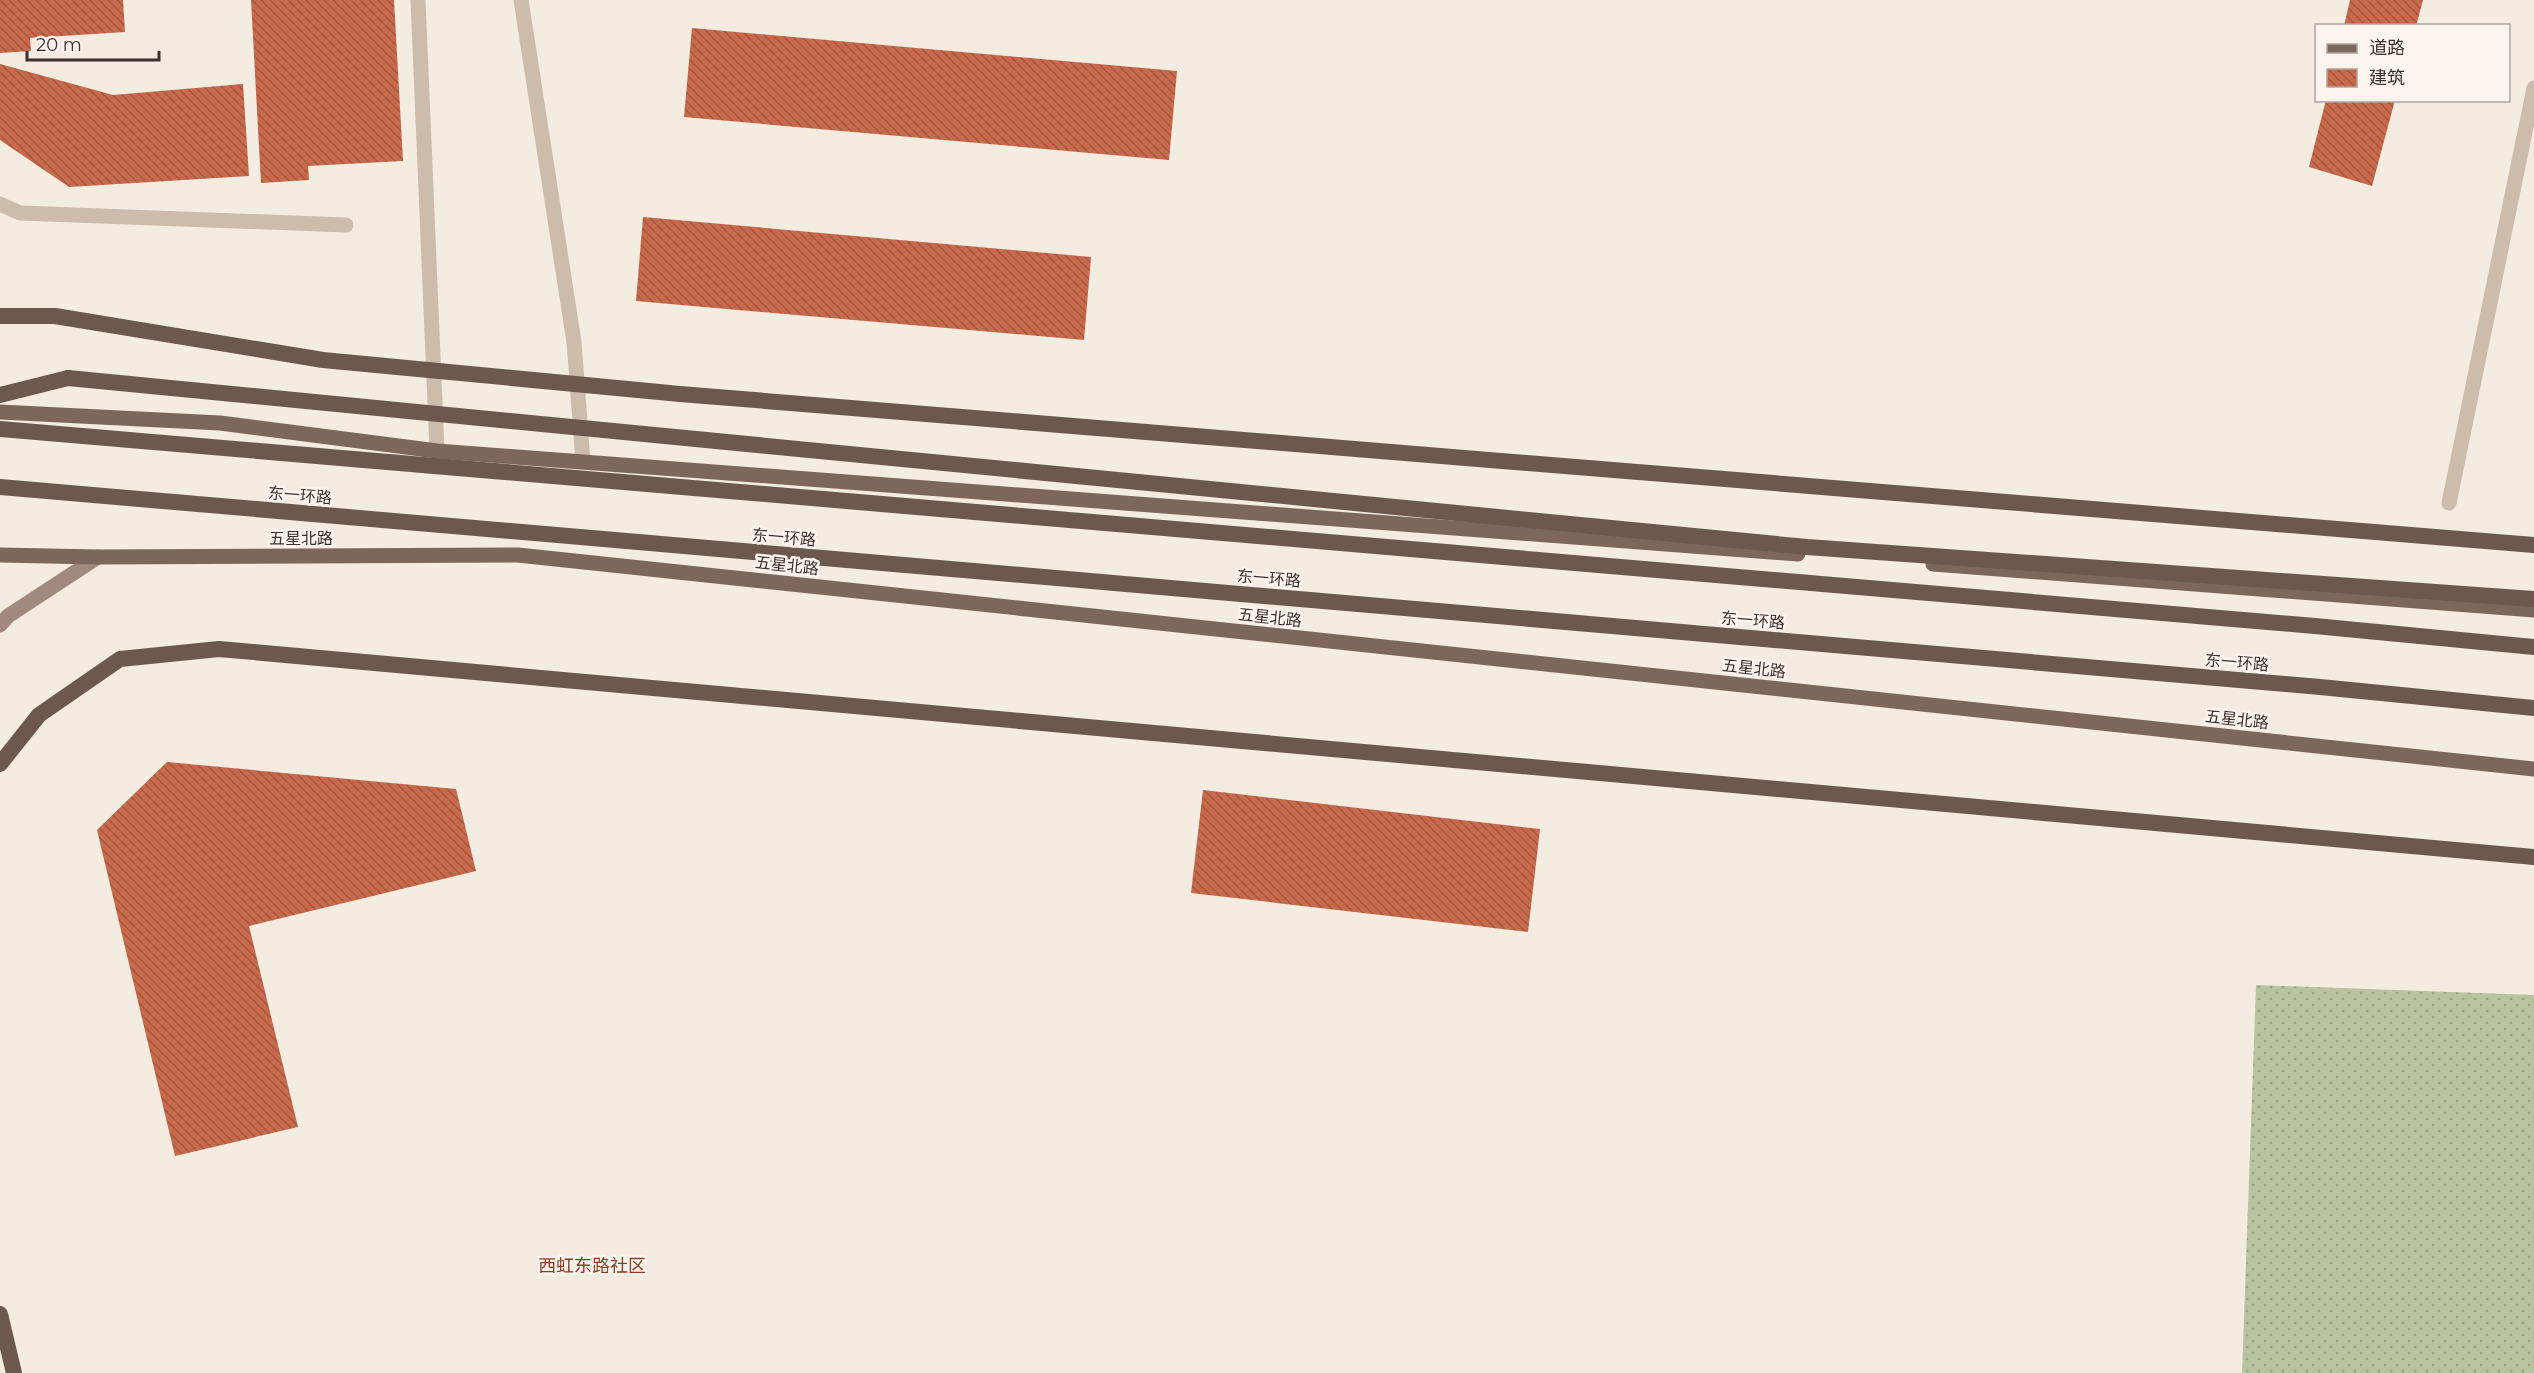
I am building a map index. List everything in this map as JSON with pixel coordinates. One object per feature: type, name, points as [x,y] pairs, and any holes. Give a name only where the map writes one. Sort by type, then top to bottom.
[{"type":"highway","points":[[0,316],[56,316],[324,360],[680,394],[2534,545]]},
{"type":"highway","points":[[0,395],[68,378],[1807,547],[2534,599]]},
{"type":"highway","points":[[0,429],[2280,623],[2534,647]]},
{"type":"highway","name":"东一环路","points":[[0,487],[2272,683],[2534,708]]},
{"type":"highway","points":[[0,764],[39,715],[120,659],[219,649],[2534,857]]},
{"type":"highway","points":[[0,1314],[14,1373]]},
{"type":"main road","points":[[0,412],[220,423],[437,451],[2534,610]]},
{"type":"main road","name":"五星北路","points":[[0,555],[98,557],[518,555],[2534,769]]},
{"type":"main road","points":[[0,625],[8,616],[98,557]]},
{"type":"street","points":[[418,0],[437,451]]},
{"type":"street","points":[[521,0],[574,342],[583,462]]},
{"type":"street","points":[[2449,503],[2534,87]]},
{"type":"street","points":[[0,204],[20,213],[346,225]]},
{"type":"green space","points":[[2256,985],[2534,995],[2534,1373],[2242,1373]]},
{"type":"building","points":[[0,0],[123,0],[125,32],[30,38],[31,51],[0,53]]},
{"type":"building","points":[[251,0],[394,0],[403,161],[308,166],[309,180],[261,183]]},
{"type":"building","points":[[2350,0],[2423,0],[2417,24],[2344,24]]},
{"type":"building","points":[[692,28],[1177,71],[1169,160],[684,117]]},
{"type":"building","points":[[0,64],[113,95],[243,84],[249,176],[69,187],[0,140]]},
{"type":"building","points":[[2325,102],[2394,102],[2372,186],[2309,167]]},
{"type":"building","points":[[643,217],[1091,257],[1084,340],[636,301]]},
{"type":"building","points":[[167,762],[456,789],[476,871],[249,926],[298,1127],[175,1156],[97,830]]},
{"type":"building","points":[[1203,790],[1540,829],[1528,932],[1191,893]]},
{"type":"district","name":"西虹东路社区","points":[[592,1266]]}]
